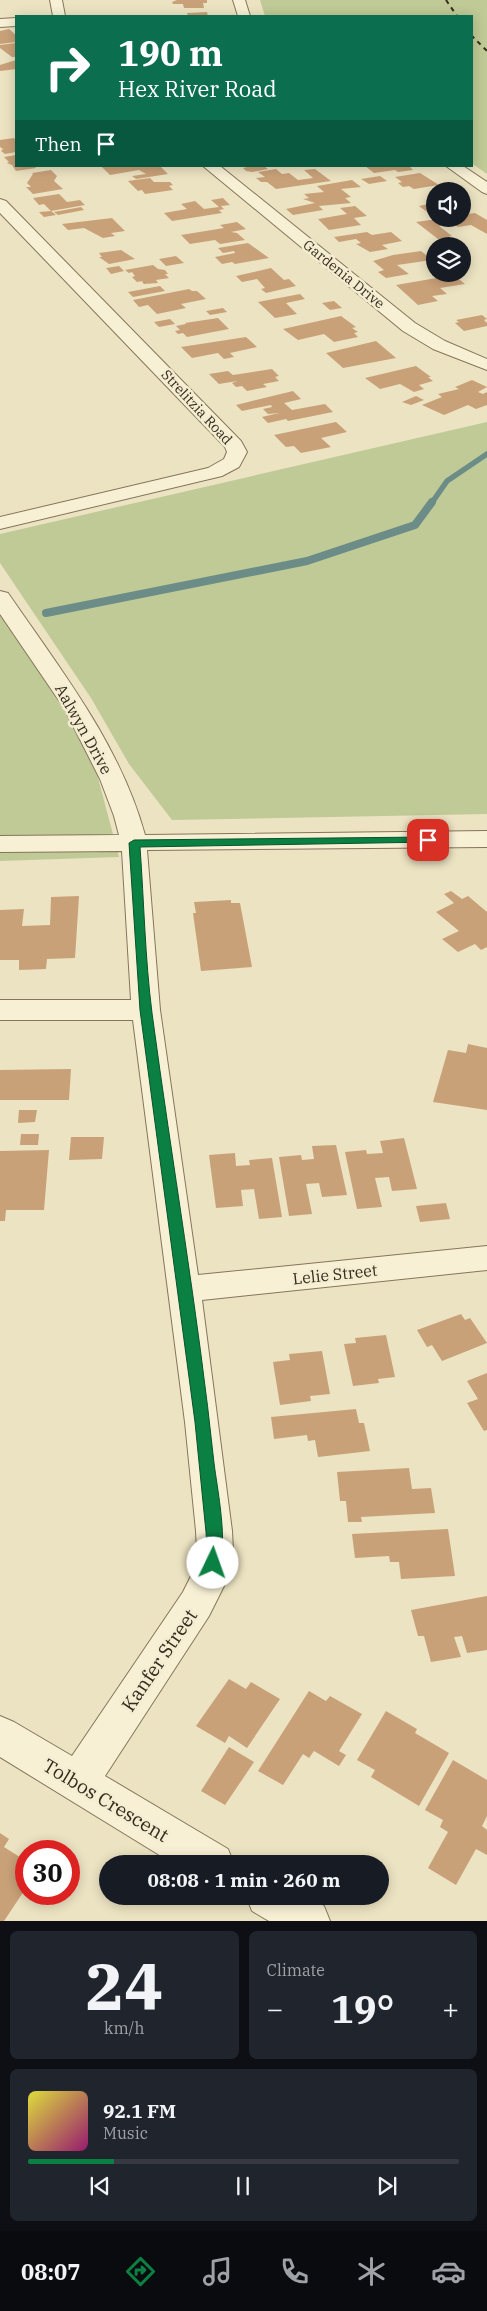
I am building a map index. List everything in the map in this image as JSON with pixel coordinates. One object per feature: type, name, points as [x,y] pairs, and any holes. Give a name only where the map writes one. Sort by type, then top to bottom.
[{"type":"street","points":[[56,0],[58,15]]},
{"type":"street","points":[[239,0],[244,15]]},
{"type":"street","points":[[0,23],[15,22]]},
{"type":"street","name":"Gardenia Drive","points":[[211,167],[409,327],[438,345],[487,366]]},
{"type":"street","points":[[454,167],[487,189]]},
{"type":"street","name":"Strelitzia Road","points":[[0,204],[129,334],[234,445],[237,452],[232,463],[215,472],[0,523]]},
{"type":"street","name":"Aalwyn Drive","points":[[0,598],[76,708],[112,779],[127,816],[134,843]]},
{"type":"street","points":[[0,844],[487,839]]},
{"type":"street","name":"Kanfer Street","points":[[78,1783],[196,1604],[211,1574],[215,1551],[202,1422],[146,1010],[134,843]]},
{"type":"street","points":[[0,1010],[146,1010]]},
{"type":"street","name":"Lelie Street","points":[[184,1290],[487,1258]]},
{"type":"street","name":"Tolbos Crescent","points":[[0,1735],[198,1855]]},
{"type":"street","points":[[282,1905],[309,1921]]},
{"type":"green space","points":[[260,0],[487,0],[487,174],[473,164],[473,15],[265,15]]},
{"type":"green space","points":[[487,422],[487,814],[172,820],[129,764],[91,698],[0,563],[0,534]]},
{"type":"green space","points":[[0,608],[67,716],[97,774],[119,857],[0,861]]},
{"type":"building","points":[[177,0],[207,0],[207,3],[203,3],[204,8],[184,8],[183,4],[173,4],[172,2]]},
{"type":"building","points":[[207,12],[208,15],[188,15],[187,13]]},
{"type":"building","points":[[9,29],[15,34],[15,42],[0,44],[0,31]]},
{"type":"building","points":[[15,43],[15,57],[12,57],[0,48],[0,45]]},
{"type":"building","points":[[15,60],[15,69],[0,71],[0,65]]},
{"type":"building","points":[[14,138],[15,152],[5,154],[1,151],[3,149],[0,147],[0,140]]},
{"type":"building","points":[[15,155],[15,167],[36,168],[16,171],[12,165],[7,163],[9,162],[4,157]]},
{"type":"building","points":[[102,167],[161,167],[168,174],[136,179],[132,176],[146,174],[139,170],[110,175]]},
{"type":"building","points":[[265,167],[268,169],[252,172],[246,171],[243,168]]},
{"type":"building","points":[[366,167],[410,167],[413,170],[398,172],[395,170],[374,173]]},
{"type":"building","points":[[276,169],[282,174],[289,173],[298,180],[313,178],[304,170],[315,169],[331,181],[276,189],[267,182],[261,182],[256,178],[265,177],[258,172]]},
{"type":"building","points":[[51,170],[57,176],[54,181],[63,189],[33,194],[26,187],[31,187],[27,183],[32,173]]},
{"type":"building","points":[[420,173],[434,182],[426,182],[426,187],[414,189],[409,186],[403,187],[398,183],[402,182],[395,177]]},
{"type":"building","points":[[380,176],[387,181],[369,184],[361,179]]},
{"type":"building","points":[[150,178],[154,182],[170,182],[173,185],[169,186],[173,190],[145,194],[142,190],[138,191],[128,181]]},
{"type":"building","points":[[352,180],[361,187],[341,189],[351,197],[345,198],[351,203],[319,206],[323,210],[293,215],[286,209],[315,203],[303,199],[309,198],[304,194],[324,192],[317,186]]},
{"type":"building","points":[[59,194],[67,202],[80,200],[85,205],[51,211],[44,204],[39,205],[33,198]]},
{"type":"building","points":[[223,198],[230,205],[221,206],[224,209],[219,210],[222,213],[172,221],[164,213],[187,209],[181,204],[195,201],[204,209],[219,207],[211,200]]},
{"type":"building","points":[[426,204],[426,211],[419,206]]},
{"type":"building","points":[[355,206],[367,216],[354,218],[361,225],[329,230],[318,219],[347,214],[340,208]]},
{"type":"building","points":[[81,207],[84,210],[58,215],[54,212]]},
{"type":"building","points":[[51,211],[56,215],[44,217],[39,212]]},
{"type":"building","points":[[475,213],[487,220],[487,234],[471,225],[471,214]]},
{"type":"building","points":[[112,218],[125,231],[111,233],[115,236],[103,238],[84,228],[68,230],[62,224]]},
{"type":"building","points":[[426,221],[426,227],[440,227],[452,236],[435,237],[416,222]]},
{"type":"building","points":[[237,222],[246,229],[231,232],[237,233],[245,240],[220,244],[215,240],[190,244],[181,235],[224,228],[220,225]]},
{"type":"building","points":[[367,232],[372,235],[391,232],[402,241],[382,245],[388,249],[370,252],[356,244],[361,243],[356,239],[339,242],[334,237]]},
{"type":"building","points":[[248,243],[269,258],[235,264],[232,262],[222,264],[215,257],[235,253],[234,251],[223,253],[218,248]]},
{"type":"building","points":[[121,250],[135,259],[109,264],[99,257],[102,257],[99,253]]},
{"type":"building","points":[[421,251],[426,255],[426,261],[397,265],[409,274],[386,278],[378,272],[384,270],[373,261],[393,255]]},
{"type":"building","points":[[176,256],[184,263],[166,266],[159,259]]},
{"type":"building","points":[[153,265],[158,269],[165,270],[168,274],[165,274],[169,278],[156,280],[158,283],[144,284],[143,281],[137,282],[132,277],[135,276],[132,272],[129,273],[125,270]]},
{"type":"building","points":[[119,266],[124,271],[111,274],[106,268]]},
{"type":"building","points":[[271,268],[284,280],[289,279],[296,286],[266,293],[261,289],[265,288],[257,279],[242,282],[236,276]]},
{"type":"building","points":[[426,280],[426,282],[463,282],[465,284],[440,288],[447,294],[432,296],[438,301],[418,305],[396,285]]},
{"type":"building","points":[[160,286],[165,291],[133,297],[128,292]]},
{"type":"building","points":[[189,289],[197,291],[206,299],[181,304],[186,308],[157,314],[148,305],[139,307],[133,300]]},
{"type":"building","points":[[300,294],[305,299],[286,303],[297,314],[275,318],[258,302]]},
{"type":"building","points":[[334,301],[342,308],[330,310],[322,303]]},
{"type":"building","points":[[223,308],[227,312],[210,315],[206,311]]},
{"type":"building","points":[[482,315],[487,319],[484,320],[487,326],[464,331],[455,323],[459,322],[456,320]]},
{"type":"building","points":[[341,316],[356,327],[352,328],[358,332],[354,333],[358,337],[334,342],[324,334],[298,340],[283,329]]},
{"type":"building","points":[[218,318],[229,329],[187,337],[183,333],[178,334],[175,331],[180,330],[176,326],[185,323]]},
{"type":"building","points":[[170,319],[175,324],[159,327],[154,322]]},
{"type":"building","points":[[246,337],[257,347],[230,353],[234,357],[224,359],[218,353],[192,358],[181,347]]},
{"type":"building","points":[[376,341],[396,358],[343,368],[326,353]]},
{"type":"building","points":[[416,366],[431,377],[428,377],[433,381],[419,385],[424,389],[414,392],[400,384],[380,389],[365,378]]},
{"type":"building","points":[[272,369],[279,376],[275,377],[279,381],[263,384],[267,387],[247,391],[242,386],[236,387],[232,383],[237,381],[219,384],[209,374],[228,371],[233,375]]},
{"type":"building","points":[[472,380],[487,387],[478,392],[483,394],[487,392],[487,405],[476,409],[468,405],[444,415],[422,405],[442,397],[438,394],[459,389],[455,387]]},
{"type":"building","points":[[293,391],[301,399],[284,403],[292,410],[325,404],[333,412],[268,423],[262,417],[279,413],[268,414],[263,409],[272,407],[271,405],[242,411],[236,405]]},
{"type":"building","points":[[416,396],[424,400],[411,405],[402,402]]},
{"type":"building","points":[[336,422],[347,432],[321,438],[331,447],[301,453],[294,446],[286,447],[274,435]]},
{"type":"building","points":[[451,891],[462,899],[468,896],[487,912],[487,947],[481,950],[475,944],[458,952],[442,939],[459,931],[436,912],[454,903],[444,894]]},
{"type":"building","points":[[79,896],[75,958],[47,959],[46,969],[19,970],[19,960],[0,960],[0,910],[24,909],[22,926],[50,925],[51,897]]},
{"type":"building","points":[[231,900],[231,903],[240,903],[252,967],[201,971],[193,913],[196,913],[194,902]]},
{"type":"building","points":[[468,1044],[487,1048],[487,1110],[433,1102],[448,1050],[466,1053]]},
{"type":"building","points":[[71,1069],[69,1100],[0,1100],[0,1070]]},
{"type":"building","points":[[19,1110],[37,1110],[35,1122],[18,1123]]},
{"type":"building","points":[[21,1134],[39,1134],[38,1145],[20,1145]]},
{"type":"building","points":[[71,1137],[104,1137],[102,1159],[69,1160]]},
{"type":"building","points":[[404,1138],[417,1189],[392,1191],[389,1177],[375,1178],[382,1207],[357,1209],[345,1152],[366,1150],[367,1154],[383,1153],[380,1141]]},
{"type":"building","points":[[336,1145],[347,1195],[322,1197],[319,1183],[306,1184],[312,1214],[289,1216],[279,1157],[301,1155],[302,1160],[314,1159],[312,1146]]},
{"type":"building","points":[[49,1150],[44,1210],[6,1210],[5,1221],[0,1221],[0,1151]]},
{"type":"building","points":[[235,1153],[236,1166],[250,1165],[249,1160],[272,1158],[282,1217],[259,1219],[254,1189],[241,1190],[243,1206],[216,1208],[209,1155]]},
{"type":"building","points":[[446,1203],[450,1219],[420,1222],[416,1206]]},
{"type":"building","points":[[461,1314],[465,1320],[470,1318],[487,1343],[442,1361],[432,1345],[427,1347],[417,1330]]},
{"type":"building","points":[[386,1335],[395,1377],[378,1379],[379,1383],[353,1386],[344,1344],[356,1343],[355,1338]]},
{"type":"building","points":[[322,1351],[330,1394],[310,1396],[311,1401],[280,1405],[273,1362],[290,1360],[289,1354]]},
{"type":"building","points":[[487,1373],[487,1430],[484,1431],[467,1403],[478,1399],[467,1381]]},
{"type":"building","points":[[356,1409],[359,1423],[364,1423],[370,1451],[318,1457],[315,1440],[308,1441],[307,1435],[274,1439],[271,1417]]},
{"type":"building","points":[[409,1468],[412,1489],[431,1488],[435,1513],[361,1517],[362,1522],[348,1522],[346,1501],[340,1501],[337,1472]]},
{"type":"building","points":[[448,1529],[455,1576],[401,1579],[399,1562],[390,1562],[389,1556],[355,1558],[352,1534]]},
{"type":"building","points":[[487,1596],[487,1650],[467,1653],[462,1636],[454,1637],[461,1657],[431,1662],[424,1636],[418,1636],[411,1610]]},
{"type":"building","points":[[229,1679],[246,1689],[251,1682],[280,1699],[247,1748],[229,1736],[225,1743],[196,1726]]},
{"type":"building","points":[[309,1691],[326,1701],[330,1696],[362,1714],[339,1751],[346,1755],[339,1766],[314,1751],[309,1758],[303,1754],[283,1785],[258,1771]]},
{"type":"building","points":[[386,1711],[417,1729],[415,1733],[449,1753],[419,1806],[371,1777],[375,1770],[357,1760]]},
{"type":"building","points":[[229,1747],[254,1762],[225,1805],[201,1791]]},
{"type":"building","points":[[453,1760],[487,1780],[487,1816],[482,1826],[487,1830],[487,1855],[476,1849],[456,1885],[428,1868],[448,1832],[440,1827],[443,1820],[425,1810]]},
{"type":"building","points":[[0,1833],[9,1839],[4,1847],[15,1854],[15,1904],[4,1921],[0,1921]]},
{"type":"waterway","points":[[431,504],[447,481],[487,454]]},
{"type":"waterway","points":[[46,613],[307,561],[415,525],[432,502]]},
{"type":"railway","points":[[446,0],[456,15]]},
{"type":"railway","points":[[473,37],[487,51]]},
{"type":"route","points":[[213,1563],[215,1551],[214,1532],[202,1422],[146,1010],[138,920],[134,843],[428,840]]}]
